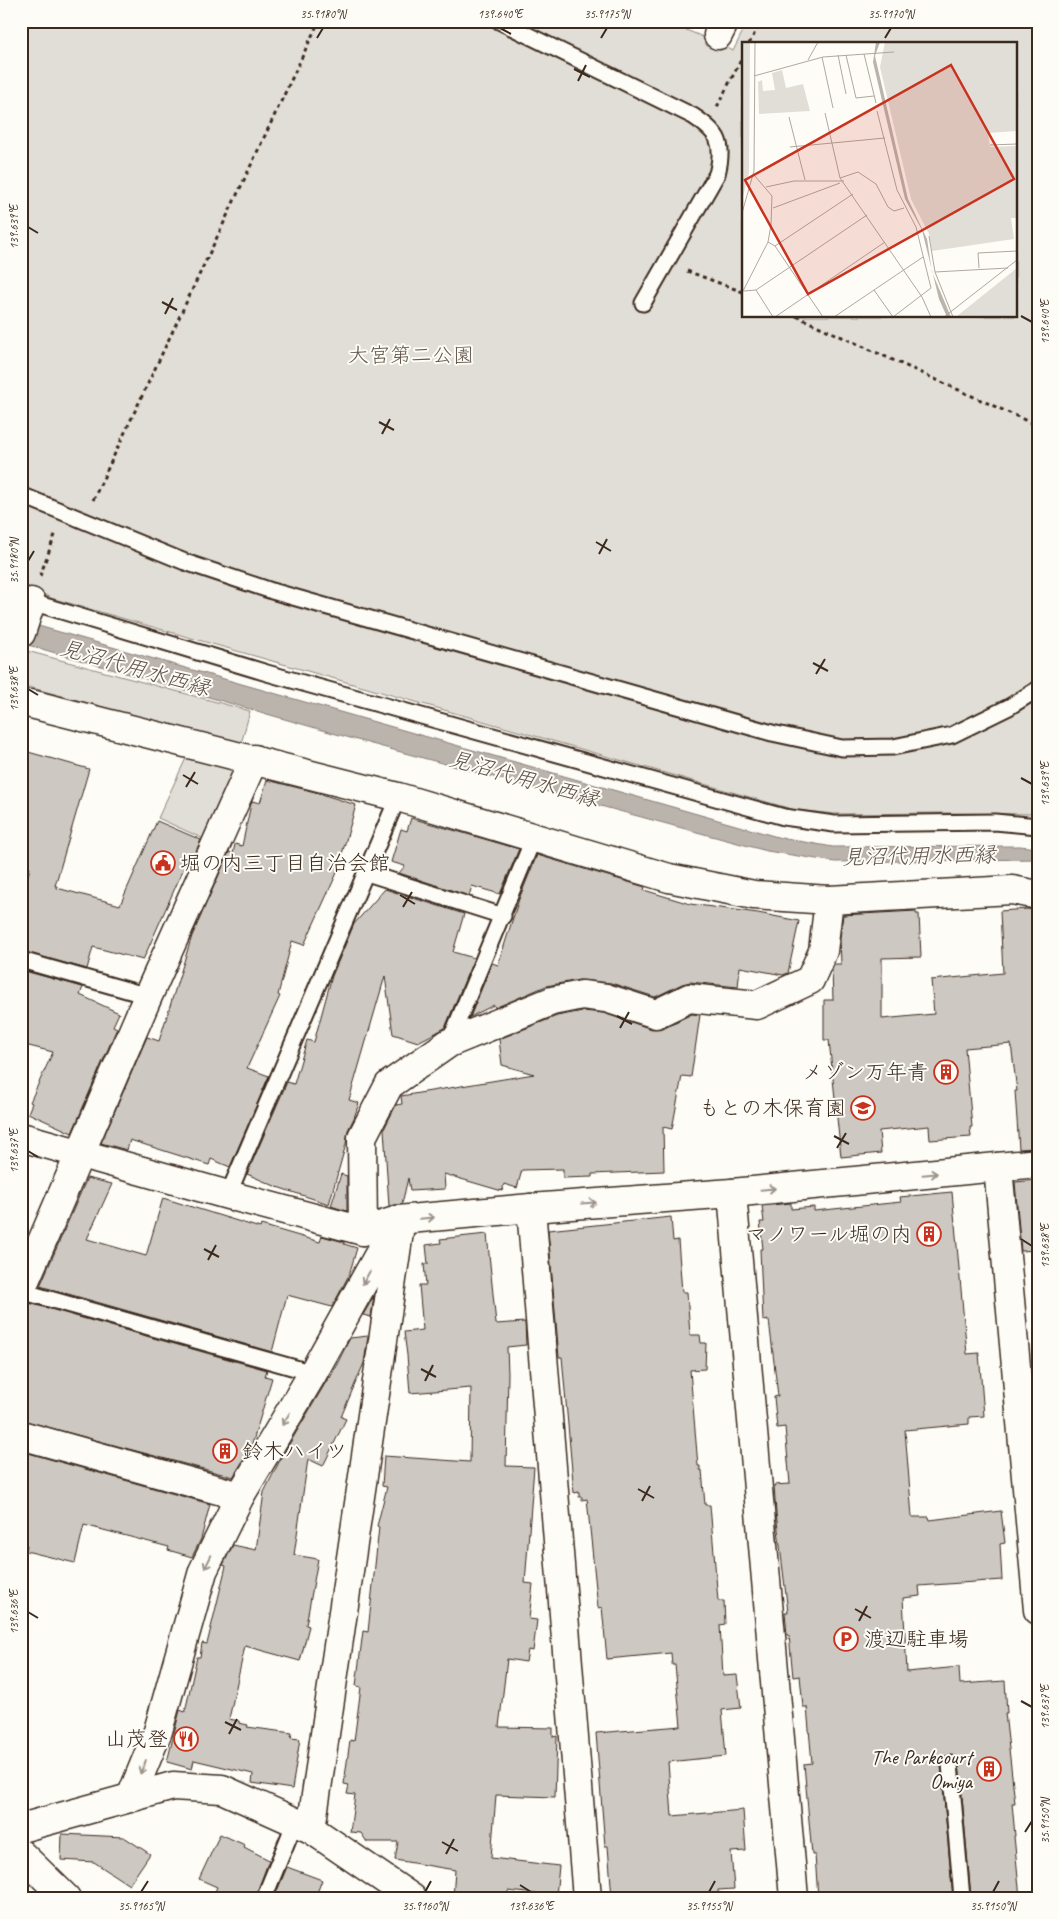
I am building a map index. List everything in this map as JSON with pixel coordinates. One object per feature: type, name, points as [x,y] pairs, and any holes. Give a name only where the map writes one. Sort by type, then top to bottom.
[{"type":"street","points":[[31,704],[398,797],[534,836],[669,878],[754,895],[829,900],[1012,890],[1038,895]]},
{"type":"street","points":[[21,1291],[148,996],[254,759]]},
{"type":"street","points":[[362,1231],[362,1138],[389,1085],[449,1043],[552,1001],[582,995],[606,998],[656,1014],[689,998],[758,1005],[810,980],[822,952],[829,900]]},
{"type":"street","points":[[21,1137],[362,1231],[399,1220],[732,1193],[1038,1163]]},
{"type":"street","points":[[998,1167],[1038,1610]]},
{"type":"street","points":[[732,1193],[794,1898]]},
{"type":"street","points":[[531,1208],[587,1898]]},
{"type":"street","points":[[131,1797],[158,1731],[204,1571],[240,1496],[313,1373],[399,1220]]},
{"type":"street","points":[[302,1826],[399,1220]]},
{"type":"street","points":[[21,1435],[240,1496]]},
{"type":"street","points":[[21,1828],[172,1786],[222,1789],[302,1826],[412,1898]]},
{"type":"street","points":[[21,1854],[66,1898]]},
{"type":"lane","points":[[499,21],[693,116],[707,125],[718,137],[722,157],[717,174],[643,303]]},
{"type":"lane","points":[[21,495],[185,562],[272,591],[772,733],[842,748],[893,747],[952,736],[1009,707],[1038,689]]},
{"type":"lane","points":[[25,611],[276,676],[784,817],[834,824],[995,822],[1038,826]]},
{"type":"lane","points":[[228,1195],[398,797]]},
{"type":"lane","points":[[449,1043],[503,916],[534,836]]},
{"type":"lane","points":[[367,873],[503,916]]},
{"type":"lane","points":[[21,960],[148,996]]},
{"type":"lane","points":[[21,1291],[313,1373]]},
{"type":"lane","points":[[950,1764],[962,1898]]},
{"type":"lane","points":[[264,1898],[302,1826]]},
{"type":"path","points":[[83,520],[319,21]]},
{"type":"path","points":[[750,42],[761,21]]},
{"type":"path","points":[[707,125],[742,58]]},
{"type":"path","points":[[666,263],[742,292]]},
{"type":"path","points":[[800,318],[1038,426]]},
{"type":"path","points":[[25,611],[63,512]]},
{"type":"green space","name":"大宮第二公園","points":[[21,21],[664,21],[723,45],[733,51],[748,21],[1038,21],[1038,814],[835,814],[795,810],[51,598],[21,583]]},
{"type":"green space","points":[[27,651],[250,711],[241,744],[21,685],[21,671]]},
{"type":"green space","points":[[187,756],[238,768],[206,840],[158,818]]},
{"type":"water","name":"見沼代用水西縁","points":[[21,621],[781,838],[833,847],[1020,846],[1038,848],[1038,859],[835,862],[767,851],[364,742],[21,643]]},
{"type":"building","points":[[21,750],[89,769],[55,886],[57,888],[120,905],[157,821],[201,840],[191,862],[187,861],[143,960],[93,947],[87,969],[21,951],[21,900],[30,868],[21,865]]},
{"type":"building","points":[[267,780],[356,805],[336,875],[304,945],[292,941],[278,995],[280,996],[247,1068],[269,1076],[230,1167],[211,1159],[209,1165],[130,1140],[127,1150],[101,1143],[147,1037],[159,1041],[192,936],[229,852],[233,854],[235,844],[242,846],[252,801],[260,803]]},
{"type":"building","points":[[411,818],[519,849],[500,894],[472,886],[469,896],[399,873],[405,866],[391,862],[401,829],[407,831]]},
{"type":"building","points":[[537,855],[645,887],[644,890],[690,904],[758,913],[799,921],[788,973],[783,975],[740,967],[738,987],[690,982],[655,997],[611,983],[579,980],[546,986],[495,1008],[494,1005],[470,1017],[492,963],[498,965],[519,899]]},
{"type":"building","points":[[385,889],[464,914],[453,952],[474,958],[445,1028],[418,1042],[393,1034],[385,976],[349,1100],[359,1103],[348,1130],[346,1144],[329,1204],[277,1187],[247,1174],[287,1082],[294,1084],[307,1040],[314,1042],[332,976],[354,924]]},
{"type":"building","points":[[1035,910],[1036,924],[1038,924],[1038,1148],[1019,1149],[1015,1091],[1017,1091],[1011,1044],[965,1048],[972,1127],[970,1127],[971,1137],[930,1140],[929,1126],[879,1131],[881,1153],[841,1157],[829,1040],[824,1040],[824,1000],[833,1000],[832,969],[834,964],[841,964],[840,938],[843,915],[916,911],[916,914],[919,914],[921,957],[882,958],[882,1019],[934,1014],[931,980],[1003,973],[1000,911]]},
{"type":"building","points":[[21,970],[83,987],[80,995],[119,1013],[113,1026],[117,1028],[72,1133],[28,1113],[32,1103],[30,1102],[53,1052],[21,1044]]},
{"type":"building","points":[[583,1011],[603,1013],[652,1029],[663,1028],[692,1014],[700,1015],[691,1077],[682,1076],[672,1129],[663,1127],[664,1171],[592,1174],[592,1177],[563,1178],[563,1169],[522,1170],[517,1188],[504,1184],[502,1191],[444,1174],[445,1189],[410,1191],[408,1178],[402,1204],[389,1206],[384,1129],[396,1105],[402,1104],[401,1096],[534,1074],[502,1065],[499,1039],[557,1016]]},
{"type":"building","points":[[341,1174],[347,1176],[347,1211],[331,1206]]},
{"type":"building","points":[[87,1178],[112,1184],[87,1239],[146,1256],[163,1198],[260,1228],[261,1225],[320,1242],[322,1236],[344,1242],[344,1244],[357,1248],[349,1275],[332,1307],[287,1295],[272,1352],[40,1286]]},
{"type":"building","points":[[1038,1180],[1038,1250],[1021,1251],[1015,1182]]},
{"type":"building","points":[[952,1192],[967,1354],[979,1353],[984,1416],[969,1417],[969,1424],[905,1430],[912,1517],[929,1517],[930,1520],[1001,1511],[1005,1543],[1000,1544],[1002,1580],[919,1586],[920,1596],[903,1598],[907,1672],[959,1667],[960,1684],[1005,1681],[1007,1713],[1005,1713],[1015,1803],[1012,1803],[1020,1898],[971,1898],[959,1763],[957,1758],[950,1755],[944,1757],[941,1765],[953,1898],[818,1898],[804,1764],[812,1763],[807,1707],[803,1707],[800,1676],[793,1677],[785,1612],[788,1612],[776,1513],[774,1485],[790,1484],[785,1427],[777,1428],[774,1397],[778,1396],[769,1320],[763,1321],[760,1249],[763,1249],[760,1222],[764,1222],[762,1206],[791,1203],[791,1209],[814,1207],[814,1211],[901,1202],[900,1197]]},
{"type":"building","points":[[671,1217],[673,1241],[678,1240],[682,1292],[687,1292],[690,1335],[700,1335],[701,1343],[706,1343],[705,1369],[690,1370],[698,1466],[702,1470],[705,1505],[710,1505],[718,1601],[724,1601],[725,1624],[720,1625],[723,1676],[737,1675],[741,1708],[722,1710],[726,1756],[668,1762],[672,1816],[743,1810],[746,1851],[731,1852],[734,1889],[718,1890],[719,1898],[612,1898],[608,1846],[605,1846],[596,1733],[681,1726],[675,1665],[672,1665],[671,1653],[607,1659],[602,1607],[598,1608],[587,1499],[582,1500],[582,1497],[579,1497],[579,1492],[574,1493],[562,1357],[559,1357],[548,1230]]},
{"type":"building","points":[[487,1234],[496,1324],[525,1322],[526,1345],[507,1347],[506,1466],[534,1467],[525,1583],[533,1584],[529,1619],[537,1620],[533,1651],[528,1650],[526,1662],[507,1659],[499,1727],[553,1728],[553,1737],[557,1736],[555,1797],[496,1795],[491,1858],[559,1866],[556,1896],[508,1891],[508,1898],[453,1898],[455,1870],[395,1860],[398,1842],[367,1842],[361,1833],[350,1832],[355,1795],[347,1794],[349,1785],[344,1784],[350,1740],[354,1741],[361,1687],[356,1686],[363,1631],[368,1632],[379,1527],[377,1526],[387,1487],[382,1486],[384,1456],[470,1462],[471,1388],[410,1393],[404,1332],[423,1330],[419,1285],[426,1285],[424,1264],[428,1264],[426,1245],[441,1243],[440,1239]]},
{"type":"building","points":[[374,1296],[371,1317],[363,1315]]},
{"type":"building","points":[[29,1303],[267,1370],[265,1376],[272,1378],[251,1448],[233,1477],[21,1420],[21,1320]]},
{"type":"building","points":[[368,1336],[364,1363],[341,1417],[346,1419],[323,1466],[308,1459],[294,1555],[318,1559],[306,1625],[309,1626],[300,1661],[245,1646],[229,1719],[248,1725],[247,1727],[292,1733],[291,1738],[300,1739],[292,1789],[252,1783],[253,1774],[194,1760],[192,1769],[167,1762],[180,1710],[185,1712],[197,1657],[200,1657],[202,1643],[207,1644],[226,1566],[223,1565],[233,1545],[256,1550],[264,1492],[281,1458],[330,1378],[350,1338]]},
{"type":"building","points":[[21,1451],[210,1504],[201,1539],[192,1557],[168,1550],[169,1547],[84,1525],[75,1563],[26,1551],[27,1545],[21,1544]]},
{"type":"building","points":[[62,1834],[124,1837],[150,1854],[129,1885],[94,1862],[61,1860]]},
{"type":"building","points":[[220,1834],[245,1845],[244,1847],[269,1860],[255,1898],[212,1898],[217,1887],[199,1879]]},
{"type":"building","points":[[287,1867],[322,1880],[315,1898],[274,1898]]},
{"type":"place","name":"堀の内三丁目自治会館","points":[[163,863]]},
{"type":"place","name":"メゾン万年青","points":[[946,1072]]},
{"type":"place","name":"もとの木保育園","points":[[863,1108]]},
{"type":"place","name":"マノワール堀の内","points":[[929,1234]]},
{"type":"place","name":"鈴木ハイツ","points":[[225,1451]]},
{"type":"place","name":"渡辺駐車場","points":[[846,1639]]},
{"type":"place","name":"山茂登","points":[[186,1739]]},
{"type":"place","name":"The Parkcourt Omiya","points":[[989,1769]]}]
